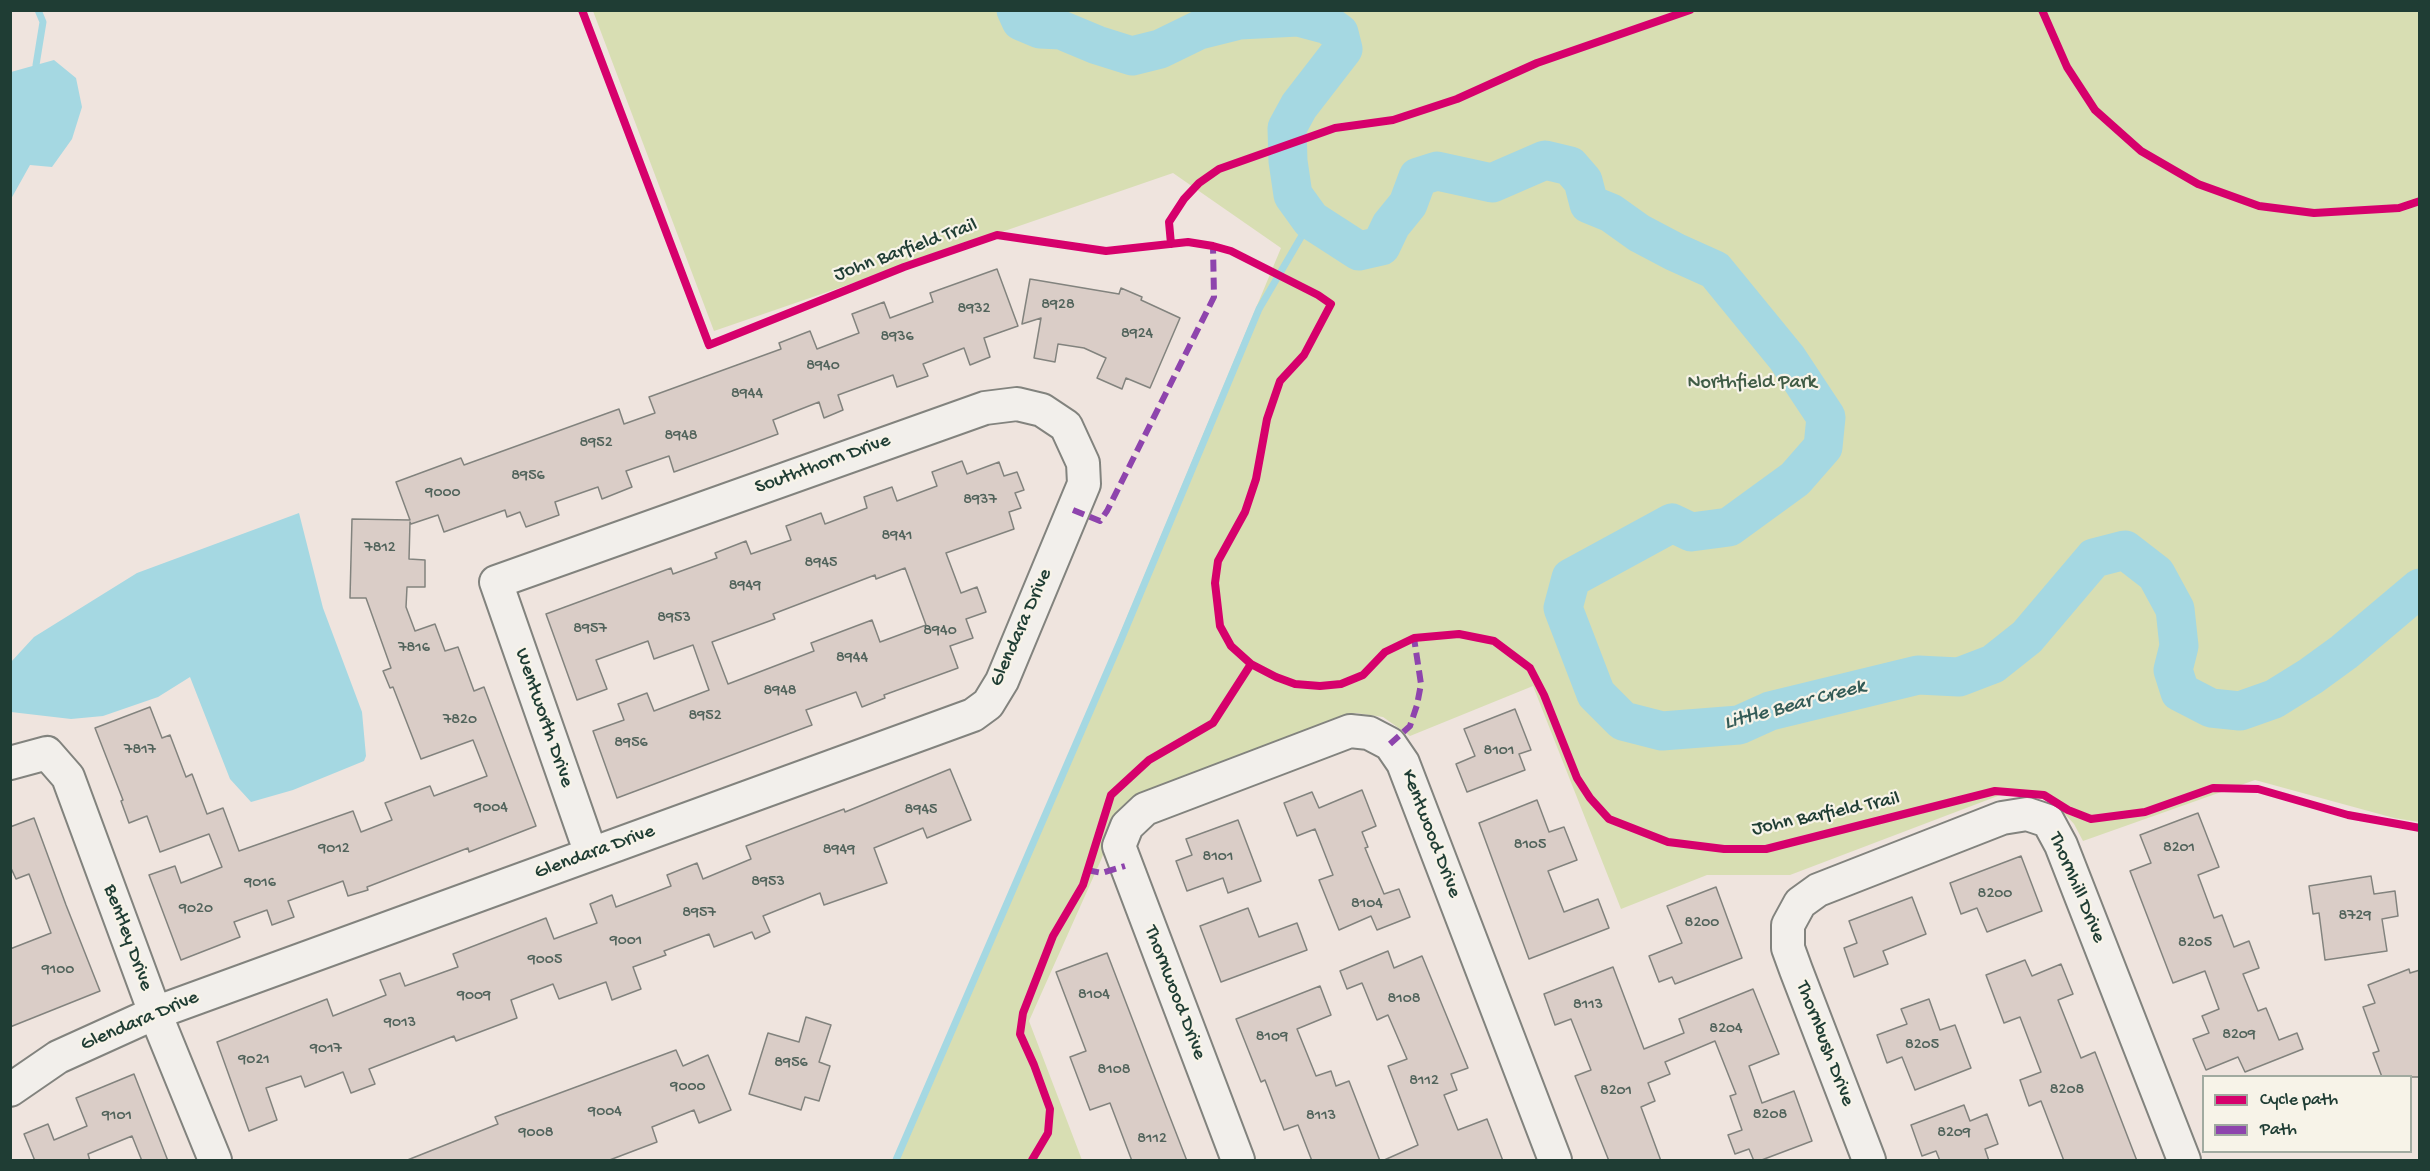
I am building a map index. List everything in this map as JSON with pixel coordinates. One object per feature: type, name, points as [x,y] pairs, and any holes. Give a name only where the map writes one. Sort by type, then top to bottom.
[{"type":"street","name":"Souththorn Drive","points":[[496,582],[985,408],[1017,404],[1042,410],[1066,426],[1083,463],[1084,484],[1073,510]]},
{"type":"street","name":"Glendara Drive","points":[[10,1090],[58,1057],[155,1013],[973,715],[988,704],[1002,681],[1073,510]]},
{"type":"street","name":"Wentworth Drive","points":[[496,582],[591,854]]},
{"type":"street","name":"Kentwood Drive","points":[[1127,826],[1144,809],[1350,731],[1369,733],[1390,744],[1403,763],[1555,1161]]},
{"type":"street","name":"Bentley Drive","points":[[10,763],[47,753],[68,777],[155,1013],[215,1161]]},
{"type":"street","name":"Thornhill Drive","points":[[1788,926],[1800,903],[1818,890],[2002,818],[2027,814],[2048,821],[2061,845],[2184,1161]]},
{"type":"street","name":"Thornwood Drive","points":[[1127,826],[1119,846],[1125,866],[1238,1161]]},
{"type":"street","name":"Thornbush Drive","points":[[1788,926],[1788,948],[1869,1161]]},
{"type":"green space","name":"Northfield Park","points":[[593,11],[2419,11],[2419,822],[2394,818],[2255,780],[2083,841],[2074,824],[2047,799],[2021,794],[2003,794],[1790,875],[1707,875],[1621,909],[1533,686],[1410,736],[1383,717],[1356,713],[1136,795],[1118,815],[1101,860],[1029,1021],[1082,1160],[895,1160],[1034,840],[1281,248],[1173,173],[714,331]]},
{"type":"water","points":[[54,60],[76,78],[82,107],[72,139],[52,167],[30,165],[11,199],[11,72]]},
{"type":"water","points":[[299,513],[323,608],[362,712],[366,756],[364,761],[293,790],[251,802],[230,779],[190,677],[158,697],[103,716],[71,719],[11,712],[11,662],[34,637],[137,573]]},
{"type":"building","points":[[997,269],[1018,326],[984,338],[990,357],[970,365],[964,348],[923,364],[928,376],[897,387],[893,375],[838,395],[843,410],[824,418],[819,402],[773,420],[778,434],[674,472],[669,456],[626,471],[632,487],[602,499],[598,487],[555,502],[559,515],[526,527],[520,512],[507,517],[505,510],[444,532],[438,515],[411,524],[410,522],[409,559],[425,560],[425,587],[407,587],[406,607],[415,631],[435,624],[445,651],[458,647],[474,691],[484,687],[536,826],[469,852],[468,848],[367,887],[368,890],[348,896],[343,881],[288,901],[294,917],[272,925],[267,910],[234,922],[240,937],[181,960],[149,875],[175,866],[181,883],[222,867],[209,834],[160,852],[147,816],[129,823],[121,801],[123,800],[95,728],[150,707],[162,738],[170,735],[186,777],[192,774],[207,814],[223,808],[239,851],[353,811],[361,832],[392,820],[385,803],[430,786],[434,796],[487,776],[473,740],[421,759],[393,687],[390,688],[383,671],[391,668],[366,598],[350,598],[352,519],[410,520],[396,482],[461,458],[464,465],[619,409],[624,424],[655,413],[649,397],[781,349],[779,343],[810,331],[817,349],[859,333],[852,314],[884,302],[890,318],[933,302],[930,293]]},
{"type":"building","points":[[1030,279],[1119,294],[1121,288],[1180,318],[1150,388],[1126,378],[1122,389],[1097,378],[1106,358],[1084,348],[1058,344],[1055,362],[1034,358],[1041,318],[1022,324]]},
{"type":"building","points":[[962,461],[967,474],[999,462],[1004,476],[1017,472],[1024,490],[1015,493],[1021,508],[1009,512],[1014,529],[946,553],[961,593],[977,587],[986,612],[966,619],[973,638],[950,646],[958,668],[884,695],[885,698],[862,707],[856,692],[806,710],[812,725],[617,798],[593,731],[624,720],[618,704],[647,693],[654,711],[709,690],[693,645],[654,659],[648,641],[596,660],[607,689],[577,700],[546,614],[671,568],[673,574],[717,558],[715,553],[746,541],[751,554],[791,540],[786,526],[821,513],[825,524],[867,508],[864,497],[892,487],[897,501],[937,486],[932,472]],"holes":[[[905,568],[926,625],[880,642],[872,620],[811,643],[814,651],[728,684],[712,642],[775,619],[773,614],[875,575],[876,579]]]},
{"type":"building","points":[[1515,709],[1531,750],[1519,754],[1525,770],[1467,792],[1456,764],[1475,756],[1464,729]]},
{"type":"building","points":[[950,769],[971,820],[927,838],[923,828],[874,848],[887,883],[824,905],[820,893],[763,916],[770,932],[755,939],[752,932],[714,947],[709,934],[664,951],[666,955],[633,967],[641,989],[612,1000],[606,982],[559,999],[553,984],[511,1000],[517,1018],[456,1041],[454,1036],[369,1069],[375,1084],[351,1093],[343,1072],[305,1087],[301,1076],[266,1088],[277,1120],[249,1131],[217,1042],[327,999],[333,1016],[386,995],[380,980],[400,973],[405,986],[458,967],[453,954],[546,918],[554,939],[597,923],[590,904],[612,895],[616,907],[671,886],[667,875],[697,863],[703,879],[751,859],[746,846],[844,809],[845,812]]},
{"type":"building","points":[[1362,790],[1376,826],[1362,832],[1368,847],[1365,848],[1384,894],[1399,889],[1410,917],[1377,930],[1371,916],[1339,930],[1319,880],[1333,875],[1315,829],[1297,836],[1284,803],[1312,792],[1319,808]]},
{"type":"building","points":[[1537,800],[1549,832],[1564,827],[1577,860],[1548,871],[1564,912],[1598,899],[1609,928],[1529,959],[1479,823]]},
{"type":"building","points":[[2198,813],[2219,867],[2198,875],[2214,918],[2222,915],[2234,947],[2249,941],[2259,968],[2243,974],[2258,1011],[2266,1008],[2279,1040],[2297,1033],[2303,1049],[2245,1072],[2238,1057],[2206,1070],[2193,1039],[2209,1033],[2202,1016],[2219,1009],[2205,971],[2173,983],[2130,871],[2151,863],[2140,835]]},
{"type":"building","points":[[34,818],[100,991],[10,1027],[10,949],[51,933],[29,874],[16,879],[10,866],[10,827]]},
{"type":"building","points":[[1238,820],[1261,881],[1228,893],[1223,878],[1187,891],[1176,861],[1192,855],[1186,839]]},
{"type":"building","points":[[2021,856],[2042,911],[1987,932],[1977,908],[1961,914],[1950,883]]},
{"type":"building","points":[[2371,876],[2374,894],[2395,891],[2398,916],[2382,919],[2387,951],[2325,960],[2319,913],[2313,914],[2309,886]]},
{"type":"building","points":[[1716,887],[1742,958],[1675,984],[1672,977],[1659,982],[1649,956],[1682,943],[1667,906]]},
{"type":"building","points":[[1912,897],[1926,934],[1883,951],[1888,964],[1854,977],[1844,948],[1857,943],[1849,921]]},
{"type":"building","points":[[1248,908],[1259,937],[1297,923],[1307,950],[1221,982],[1200,926]]},
{"type":"building","points":[[1388,951],[1394,968],[1422,956],[1468,1068],[1451,1074],[1457,1090],[1444,1095],[1458,1130],[1487,1119],[1503,1161],[1382,1161],[1418,1145],[1388,1066],[1407,1059],[1388,1015],[1377,1020],[1362,983],[1347,989],[1340,971]]},
{"type":"building","points":[[1107,953],[1187,1161],[1132,1161],[1110,1103],[1090,1110],[1070,1057],[1086,1051],[1056,972]]},
{"type":"building","points":[[2025,960],[2032,976],[2061,964],[2073,994],[2058,1000],[2081,1058],[2095,1052],[2137,1161],[2064,1161],[2041,1101],[2029,1106],[2020,1080],[2041,1072],[2020,1017],[2004,1023],[1986,975]]},
{"type":"building","points":[[1613,967],[1644,1049],[1684,1033],[1679,1019],[1753,989],[1779,1054],[1749,1066],[1762,1103],[1794,1091],[1812,1141],[1759,1161],[1754,1161],[1749,1149],[1735,1154],[1728,1135],[1742,1130],[1730,1096],[1736,1094],[1715,1041],[1665,1062],[1670,1074],[1648,1083],[1655,1101],[1641,1107],[1661,1161],[1609,1161],[1575,1076],[1591,1070],[1571,1019],[1555,1025],[1544,994]]},
{"type":"building","points":[[2409,969],[2410,973],[2420,970],[2420,1077],[2381,1075],[2373,1053],[2379,1051],[2363,1007],[2375,1003],[2368,985]]},
{"type":"building","points":[[1320,986],[1331,1015],[1297,1029],[1316,1076],[1331,1071],[1336,1086],[1349,1081],[1380,1161],[1312,1161],[1298,1125],[1284,1130],[1265,1080],[1261,1082],[1236,1019]]},
{"type":"building","points":[[1929,999],[1940,1030],[1955,1025],[1971,1068],[1915,1090],[1902,1057],[1887,1063],[1877,1035],[1907,1024],[1901,1009]]},
{"type":"building","points":[[806,1017],[831,1025],[819,1062],[830,1066],[819,1101],[805,1097],[801,1110],[749,1094],[768,1033],[799,1042]]},
{"type":"building","points":[[676,1050],[683,1066],[708,1055],[731,1110],[699,1123],[694,1110],[652,1127],[657,1142],[607,1161],[405,1161],[498,1124],[495,1117]]},
{"type":"building","points":[[134,1074],[168,1161],[142,1161],[132,1136],[88,1154],[90,1161],[35,1161],[24,1134],[48,1124],[54,1140],[87,1126],[76,1098]]},
{"type":"building","points":[[1964,1105],[1970,1121],[1987,1114],[1998,1144],[1985,1149],[1989,1161],[1940,1161],[1936,1151],[1922,1156],[1911,1125]]},
{"type":"waterway","points":[[36,65],[43,22],[38,10]]},
{"type":"waterway","name":"Little Bear Creek","points":[[1016,10],[1021,21],[1040,29],[1061,30],[1132,56],[1160,49],[1199,30],[1239,20],[1298,17],[1328,25],[1339,33],[1343,49],[1299,106],[1287,128],[1288,161],[1293,195],[1311,220],[1359,251],[1381,246],[1391,225],[1408,204],[1418,177],[1437,171],[1492,183],[1545,160],[1570,166],[1583,181],[1589,204],[1611,213],[1639,233],[1675,252],[1715,270],[1787,358],[1826,417],[1823,447],[1795,479],[1729,527],[1691,532],[1672,523],[1571,578],[1563,608],[1596,694],[1623,721],[1662,731],[1739,725],[1770,711],[1918,675],[1959,677],[1993,664],[2027,637],[2094,558],[2125,550],[2156,574],[2175,609],[2179,646],[2173,670],[2180,692],[2211,708],[2240,711],[2274,699],[2311,676],[2344,652],[2420,588]]},
{"type":"waterway","points":[[896,1160],[1120,642],[1259,309],[1311,220]]},
{"type":"marked path","points":[[1073,510],[1100,521],[1107,511],[1214,297],[1213,246]]},
{"type":"marked path","points":[[1390,744],[1410,726],[1417,705],[1421,684],[1414,638]]},
{"type":"marked path","points":[[1087,870],[1102,873],[1125,866]]},
{"type":"cycle path","name":"John Barfield Trail","points":[[582,10],[709,345],[904,267],[997,235],[1106,251],[1188,242],[1213,246],[1231,251],[1318,295],[1331,304],[1304,355],[1280,381],[1267,419],[1256,479],[1245,512],[1218,561],[1215,583],[1220,626],[1231,646],[1251,664],[1276,677],[1295,684],[1320,686],[1341,684],[1363,675],[1385,652],[1414,638],[1459,634],[1494,641],[1530,668],[1544,695],[1577,778],[1590,798],[1609,819],[1668,842],[1724,849],[1766,849],[1995,791],[2044,795],[2068,810],[2091,819],[2145,812],[2213,788],[2258,789],[2348,815],[2420,828]]},
{"type":"cycle path","points":[[1171,244],[1169,222],[1184,199],[1199,183],[1219,169],[1335,128],[1393,120],[1457,99],[1537,63],[1690,10]]},
{"type":"cycle path","points":[[2042,10],[2067,67],[2095,110],[2141,151],[2198,184],[2259,206],[2314,213],[2399,208],[2420,201]]},
{"type":"cycle path","points":[[1032,1160],[1048,1133],[1050,1109],[1020,1034],[1023,1013],[1053,936],[1083,885],[1111,795],[1149,760],[1213,723],[1251,664]]}]
